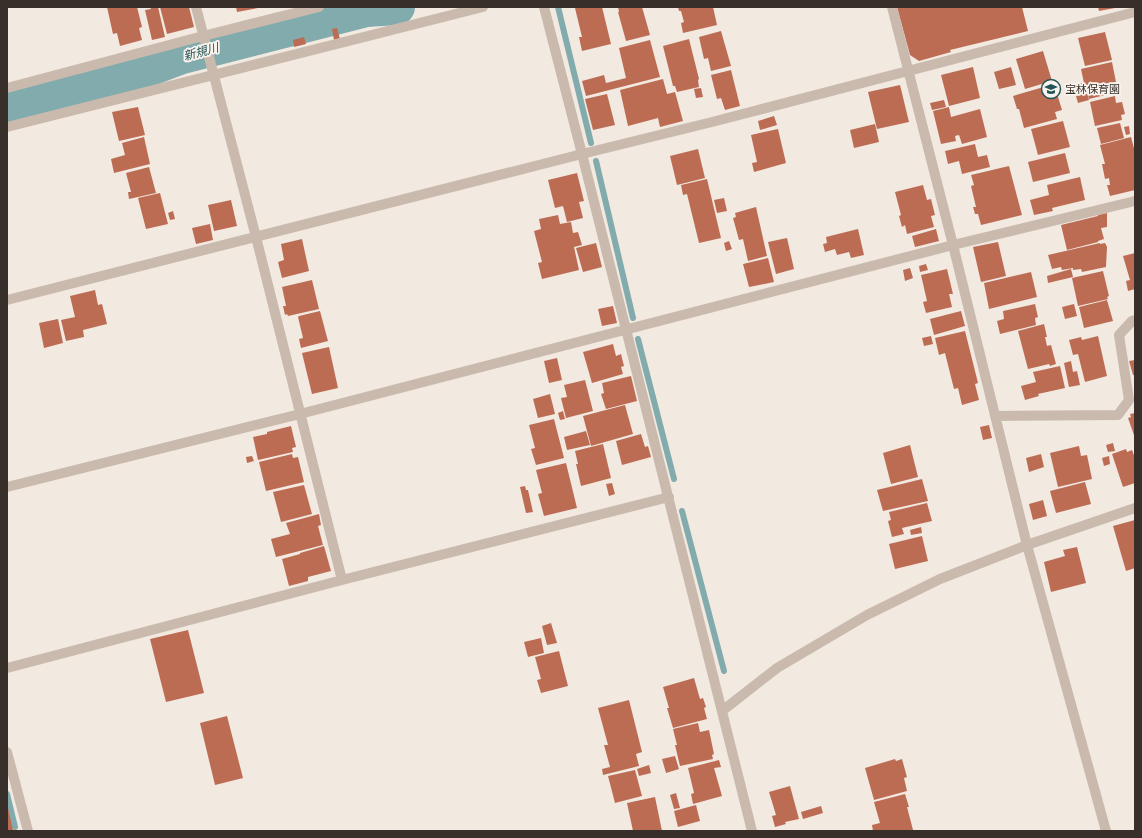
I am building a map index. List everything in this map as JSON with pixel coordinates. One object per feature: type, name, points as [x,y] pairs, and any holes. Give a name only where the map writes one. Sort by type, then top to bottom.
[{"type":"street","points":[[196,7],[256,237],[342,580]]},
{"type":"street","points":[[7,88],[319,7]]},
{"type":"street","points":[[7,127],[212,72],[483,7]]},
{"type":"street","points":[[544,7],[669,497],[751,831]]},
{"type":"street","points":[[892,7],[953,245],[1027,545],[1106,831]]},
{"type":"street","points":[[7,300],[712,122],[1135,12]]},
{"type":"street","points":[[7,488],[300,414],[953,245],[1135,201]]},
{"type":"street","points":[[995,416],[1118,415],[1128,400],[1120,335],[1132,321],[1135,320]]},
{"type":"street","points":[[7,668],[342,580],[669,497]]},
{"type":"street","points":[[722,711],[777,668],[867,615],[940,579],[1027,545],[1135,508]]},
{"type":"street","points":[[7,752],[28,831]]},
{"type":"building","points":[[107,7],[137,7],[142,27],[139,28],[142,40],[120,46],[117,33],[113,34]]},
{"type":"building","points":[[150,7],[158,7],[165,37],[152,40],[145,10],[151,9]]},
{"type":"building","points":[[160,7],[189,7],[194,27],[167,34]]},
{"type":"building","points":[[236,7],[258,7],[258,8],[237,12]]},
{"type":"building","points":[[602,7],[611,44],[582,51],[579,37],[582,37],[575,8]]},
{"type":"building","points":[[618,7],[642,7],[650,35],[626,41]]},
{"type":"building","points":[[678,7],[713,7],[717,25],[683,33],[681,23],[684,22],[681,11],[679,11]]},
{"type":"building","points":[[897,7],[1022,7],[1028,31],[950,50],[951,52],[919,61],[910,55]]},
{"type":"building","points":[[1098,7],[1115,7],[1115,8],[1099,11]]},
{"type":"building","points":[[337,28],[340,39],[334,40],[332,29]]},
{"type":"building","points":[[721,31],[731,66],[711,71],[708,58],[704,59],[699,37]]},
{"type":"building","points":[[1105,32],[1112,60],[1085,66],[1078,38]]},
{"type":"building","points":[[304,37],[306,44],[294,47],[293,40]]},
{"type":"building","points":[[689,39],[699,79],[699,87],[677,92],[675,86],[673,86],[663,46]]},
{"type":"building","points":[[650,40],[660,77],[586,96],[582,81],[604,75],[606,83],[626,78],[619,48]]},
{"type":"building","points":[[1043,51],[1052,81],[1025,89],[1016,59]]},
{"type":"building","points":[[1112,62],[1116,82],[1113,83],[1114,90],[1104,92],[1105,95],[1089,99],[1087,91],[1083,92],[1080,83],[1084,83],[1081,69]]},
{"type":"building","points":[[973,67],[980,98],[949,106],[941,75]]},
{"type":"building","points":[[1011,67],[1016,85],[999,89],[994,72]]},
{"type":"building","points":[[731,70],[740,106],[725,110],[721,98],[717,99],[711,75]]},
{"type":"building","points":[[663,79],[667,94],[675,92],[683,121],[660,127],[658,118],[628,126],[620,90]]},
{"type":"building","points":[[1054,84],[1062,110],[1055,112],[1057,119],[1024,128],[1019,109],[1017,109],[1013,96]]},
{"type":"building","points":[[900,85],[909,122],[877,129],[868,92]]},
{"type":"building","points":[[701,88],[703,97],[696,98],[694,89]]},
{"type":"building","points":[[1087,93],[1089,100],[1078,103],[1076,96]]},
{"type":"building","points":[[607,94],[615,125],[593,130],[585,99]]},
{"type":"building","points":[[1115,96],[1116,103],[1122,102],[1125,114],[1121,115],[1122,120],[1095,126],[1090,102]]},
{"type":"building","points":[[944,100],[946,107],[932,110],[930,103]]},
{"type":"building","points":[[138,107],[145,135],[119,141],[112,112]]},
{"type":"building","points":[[949,107],[951,117],[980,109],[987,137],[962,144],[959,135],[955,136],[956,141],[941,144],[933,111]]},
{"type":"building","points":[[774,116],[777,125],[760,130],[758,121]]},
{"type":"building","points":[[1063,121],[1070,147],[1038,155],[1031,129]]},
{"type":"building","points":[[1120,123],[1124,138],[1101,144],[1097,128]]},
{"type":"building","points":[[875,124],[879,142],[854,148],[850,130]]},
{"type":"building","points":[[1129,126],[1130,134],[1126,135],[1124,127]]},
{"type":"building","points":[[778,129],[786,163],[754,172],[752,163],[757,162],[751,135]]},
{"type":"building","points":[[144,137],[150,164],[114,173],[111,159],[125,155],[122,143]]},
{"type":"building","points":[[1131,137],[1135,152],[1135,190],[1110,196],[1107,185],[1110,185],[1109,178],[1105,179],[1102,164],[1105,164],[1100,145]]},
{"type":"building","points":[[975,144],[978,157],[987,155],[990,167],[962,174],[959,161],[948,164],[945,151]]},
{"type":"building","points":[[698,149],[705,178],[677,185],[670,156]]},
{"type":"building","points":[[1065,153],[1070,173],[1033,182],[1028,162]]},
{"type":"building","points":[[1009,166],[1022,215],[981,225],[978,214],[975,214],[973,207],[976,207],[971,186],[974,185],[971,175]]},
{"type":"building","points":[[149,167],[156,193],[129,199],[128,192],[131,192],[126,173]]},
{"type":"building","points":[[577,173],[584,201],[579,202],[583,218],[567,222],[563,206],[555,208],[548,180]]},
{"type":"building","points":[[1080,177],[1085,200],[1052,208],[1053,211],[1034,215],[1030,200],[1049,195],[1047,185]]},
{"type":"building","points":[[707,179],[721,238],[699,243],[687,194],[683,195],[681,185]]},
{"type":"building","points":[[923,185],[927,200],[931,199],[935,215],[931,216],[934,227],[907,234],[905,225],[902,227],[899,216],[901,215],[895,192]]},
{"type":"building","points":[[160,193],[168,224],[146,229],[138,198]]},
{"type":"building","points":[[724,198],[727,211],[717,213],[714,200]]},
{"type":"building","points":[[231,200],[237,226],[214,231],[208,205]]},
{"type":"building","points":[[756,207],[767,256],[748,261],[743,239],[739,240],[733,218],[736,217],[735,213]]},
{"type":"building","points":[[173,211],[175,219],[170,220],[168,213]]},
{"type":"building","points":[[1107,213],[1107,227],[1101,228],[1104,239],[1067,250],[1061,225]]},
{"type":"building","points":[[558,215],[560,224],[571,222],[573,233],[578,232],[582,245],[574,247],[579,270],[542,279],[538,263],[542,262],[534,231],[541,229],[539,219]]},
{"type":"building","points":[[210,224],[213,240],[196,244],[192,228]]},
{"type":"building","points":[[858,229],[864,255],[851,258],[849,252],[837,255],[835,249],[825,252],[823,244],[827,243],[826,237]]},
{"type":"building","points":[[936,229],[939,241],[915,247],[912,236]]},
{"type":"building","points":[[787,238],[794,269],[776,274],[768,242]]},
{"type":"building","points":[[302,239],[309,271],[282,278],[278,262],[284,260],[281,244]]},
{"type":"building","points":[[729,241],[732,249],[726,251],[724,243]]},
{"type":"building","points":[[998,242],[1006,276],[981,282],[973,247]]},
{"type":"building","points":[[596,243],[602,267],[583,272],[576,248]]},
{"type":"building","points":[[1105,243],[1107,247],[1106,267],[1082,272],[1081,269],[1073,270],[1073,268],[1062,270],[1061,267],[1052,269],[1048,255]]},
{"type":"building","points":[[1135,253],[1135,289],[1128,291],[1126,281],[1130,280],[1123,256]]},
{"type":"building","points":[[768,258],[774,282],[749,287],[743,264]]},
{"type":"building","points":[[926,264],[928,270],[920,272],[919,266]]},
{"type":"building","points":[[910,268],[913,278],[905,281],[903,270]]},
{"type":"building","points":[[947,269],[953,294],[949,294],[952,307],[926,313],[923,302],[927,301],[921,275]]},
{"type":"building","points":[[1071,269],[1073,277],[1048,283],[1047,276]]},
{"type":"building","points":[[1103,271],[1109,296],[1107,297],[1108,299],[1078,306],[1072,278]]},
{"type":"building","points":[[1031,272],[1037,297],[989,309],[984,283]]},
{"type":"building","points":[[312,280],[319,309],[288,316],[287,314],[285,315],[283,306],[286,306],[282,287]]},
{"type":"building","points":[[95,290],[98,305],[102,304],[107,324],[83,330],[84,337],[66,341],[61,320],[75,317],[70,296]]},
{"type":"building","points":[[1107,300],[1113,321],[1084,328],[1079,307]]},
{"type":"building","points":[[1035,304],[1038,317],[1035,318],[1036,325],[1000,334],[997,321],[1004,319],[1003,311]]},
{"type":"building","points":[[1074,304],[1077,316],[1065,319],[1062,307]]},
{"type":"building","points":[[613,306],[617,323],[602,326],[598,309]]},
{"type":"building","points":[[320,311],[328,341],[301,348],[299,339],[303,338],[298,317]]},
{"type":"building","points":[[961,311],[965,326],[934,335],[930,319]]},
{"type":"building","points":[[58,319],[63,343],[44,348],[39,323]]},
{"type":"building","points":[[1044,324],[1047,337],[1045,337],[1047,346],[1051,345],[1056,364],[1050,366],[1049,364],[1028,369],[1018,331]]},
{"type":"building","points":[[965,331],[978,383],[975,384],[979,400],[962,405],[958,388],[954,389],[945,353],[939,355],[935,338]]},
{"type":"building","points":[[931,336],[933,344],[924,346],[922,338]]},
{"type":"building","points":[[1098,336],[1107,376],[1085,382],[1078,354],[1073,355],[1069,340],[1081,337],[1082,340]]},
{"type":"building","points":[[613,344],[616,356],[621,354],[624,366],[621,367],[623,374],[592,383],[583,352]]},
{"type":"building","points":[[329,347],[338,388],[312,394],[302,353]]},
{"type":"building","points":[[557,358],[562,380],[549,383],[544,361]]},
{"type":"building","points":[[1135,360],[1135,375],[1133,375],[1129,361]]},
{"type":"building","points":[[1071,361],[1073,372],[1077,371],[1080,385],[1069,387],[1064,363]]},
{"type":"building","points":[[1060,366],[1065,388],[1038,394],[1039,396],[1025,400],[1021,386],[1036,382],[1033,372]]},
{"type":"building","points":[[631,376],[637,401],[606,409],[601,394],[604,393],[602,383]]},
{"type":"building","points":[[585,380],[593,411],[566,418],[561,398],[567,397],[564,385]]},
{"type":"building","points":[[550,394],[555,414],[538,418],[533,399]]},
{"type":"building","points":[[625,405],[633,434],[591,446],[583,416]]},
{"type":"building","points":[[563,411],[565,419],[560,420],[558,413]]},
{"type":"building","points":[[1135,413],[1135,438],[1128,418],[1131,417],[1130,414]]},
{"type":"building","points":[[554,419],[564,458],[536,465],[531,449],[535,448],[529,425]]},
{"type":"building","points":[[989,425],[992,438],[983,440],[980,427]]},
{"type":"building","points":[[291,426],[296,447],[292,448],[293,452],[258,460],[253,437]]},
{"type":"building","points":[[586,431],[590,445],[567,450],[564,437]]},
{"type":"building","points":[[641,434],[645,447],[648,446],[651,457],[622,465],[616,441]]},
{"type":"building","points":[[1113,443],[1115,451],[1108,452],[1106,445]]},
{"type":"building","points":[[603,444],[611,478],[581,486],[576,464],[578,464],[575,451]]},
{"type":"building","points":[[910,445],[918,477],[891,484],[883,453]]},
{"type":"building","points":[[1079,446],[1081,456],[1087,455],[1092,479],[1058,487],[1050,453]]},
{"type":"building","points":[[1126,449],[1127,452],[1132,450],[1135,458],[1135,483],[1123,487],[1112,454]]},
{"type":"building","points":[[292,454],[293,458],[298,457],[304,482],[266,491],[259,462]]},
{"type":"building","points":[[1041,454],[1044,467],[1029,472],[1026,458]]},
{"type":"building","points":[[252,456],[254,461],[247,463],[246,457]]},
{"type":"building","points":[[1109,456],[1110,464],[1104,466],[1102,458]]},
{"type":"building","points":[[566,463],[577,508],[544,516],[538,494],[542,493],[536,470]]},
{"type":"building","points":[[922,479],[928,501],[883,511],[877,490]]},
{"type":"building","points":[[1085,482],[1091,504],[1056,513],[1050,491]]},
{"type":"building","points":[[612,483],[615,494],[609,496],[606,484]]},
{"type":"building","points":[[304,485],[312,514],[281,522],[273,492]]},
{"type":"building","points":[[525,486],[526,490],[528,490],[533,512],[526,513],[520,487]]},
{"type":"building","points":[[1043,500],[1047,516],[1033,520],[1029,504]]},
{"type":"building","points":[[927,503],[932,521],[902,528],[904,534],[892,537],[888,521],[891,520],[889,512]]},
{"type":"building","points":[[319,514],[321,525],[318,526],[323,545],[276,557],[271,539],[290,534],[286,523]]},
{"type":"building","points":[[1135,520],[1135,568],[1126,571],[1113,526]]},
{"type":"building","points":[[921,527],[922,533],[911,535],[910,530]]},
{"type":"building","points":[[922,536],[928,561],[895,569],[889,544]]},
{"type":"building","points":[[324,546],[331,571],[308,577],[308,581],[289,586],[282,559]]},
{"type":"building","points":[[1077,547],[1086,583],[1051,592],[1044,562],[1065,556],[1063,550]]},
{"type":"building","points":[[551,623],[557,643],[547,645],[542,626]]},
{"type":"building","points":[[188,630],[204,693],[166,702],[150,639]]},
{"type":"building","points":[[541,638],[544,653],[528,657],[524,642]]},
{"type":"building","points":[[559,651],[568,686],[541,693],[537,680],[541,679],[535,657]]},
{"type":"building","points":[[694,678],[700,699],[703,698],[706,707],[704,708],[707,719],[673,728],[663,687]]},
{"type":"building","points":[[629,700],[642,752],[636,754],[639,766],[603,775],[602,769],[610,767],[604,745],[608,745],[598,708]]},
{"type":"building","points":[[227,716],[243,778],[215,785],[200,723]]},
{"type":"building","points":[[698,723],[700,732],[709,730],[714,754],[712,755],[713,759],[680,766],[673,729]]},
{"type":"building","points":[[675,756],[679,769],[666,773],[662,759]]},
{"type":"building","points":[[895,759],[896,761],[902,759],[907,777],[904,778],[907,791],[874,800],[865,768]]},
{"type":"building","points":[[719,760],[721,767],[714,768],[722,796],[693,804],[691,794],[694,793],[688,768]]},
{"type":"building","points":[[649,765],[651,773],[639,776],[637,769]]},
{"type":"building","points":[[635,770],[642,796],[615,803],[608,776]]},
{"type":"building","points":[[790,786],[799,819],[785,822],[786,824],[775,827],[772,816],[776,815],[769,792]]},
{"type":"building","points":[[676,793],[680,808],[674,809],[670,795]]},
{"type":"building","points":[[905,794],[913,830],[873,831],[872,825],[880,823],[874,802]]},
{"type":"building","points":[[655,797],[662,831],[633,831],[627,803]]},
{"type":"building","points":[[696,805],[700,821],[678,827],[674,811]]},
{"type":"building","points":[[821,806],[823,813],[803,819],[801,812]]},
{"type":"building","points":[[8,808],[13,830],[11,831],[7,831]]},
{"type":"waterway","name":"新規川","points":[[7,107],[132,75],[182,56],[366,9],[397,7]]},
{"type":"waterway","points":[[558,7],[591,143]]},
{"type":"waterway","points":[[596,161],[633,318]]},
{"type":"waterway","points":[[638,339],[674,479]]},
{"type":"waterway","points":[[682,511],[724,671]]},
{"type":"waterway","points":[[7,794],[15,827]]},
{"type":"place","name":"宝林保育園","points":[[1051,89]]}]
